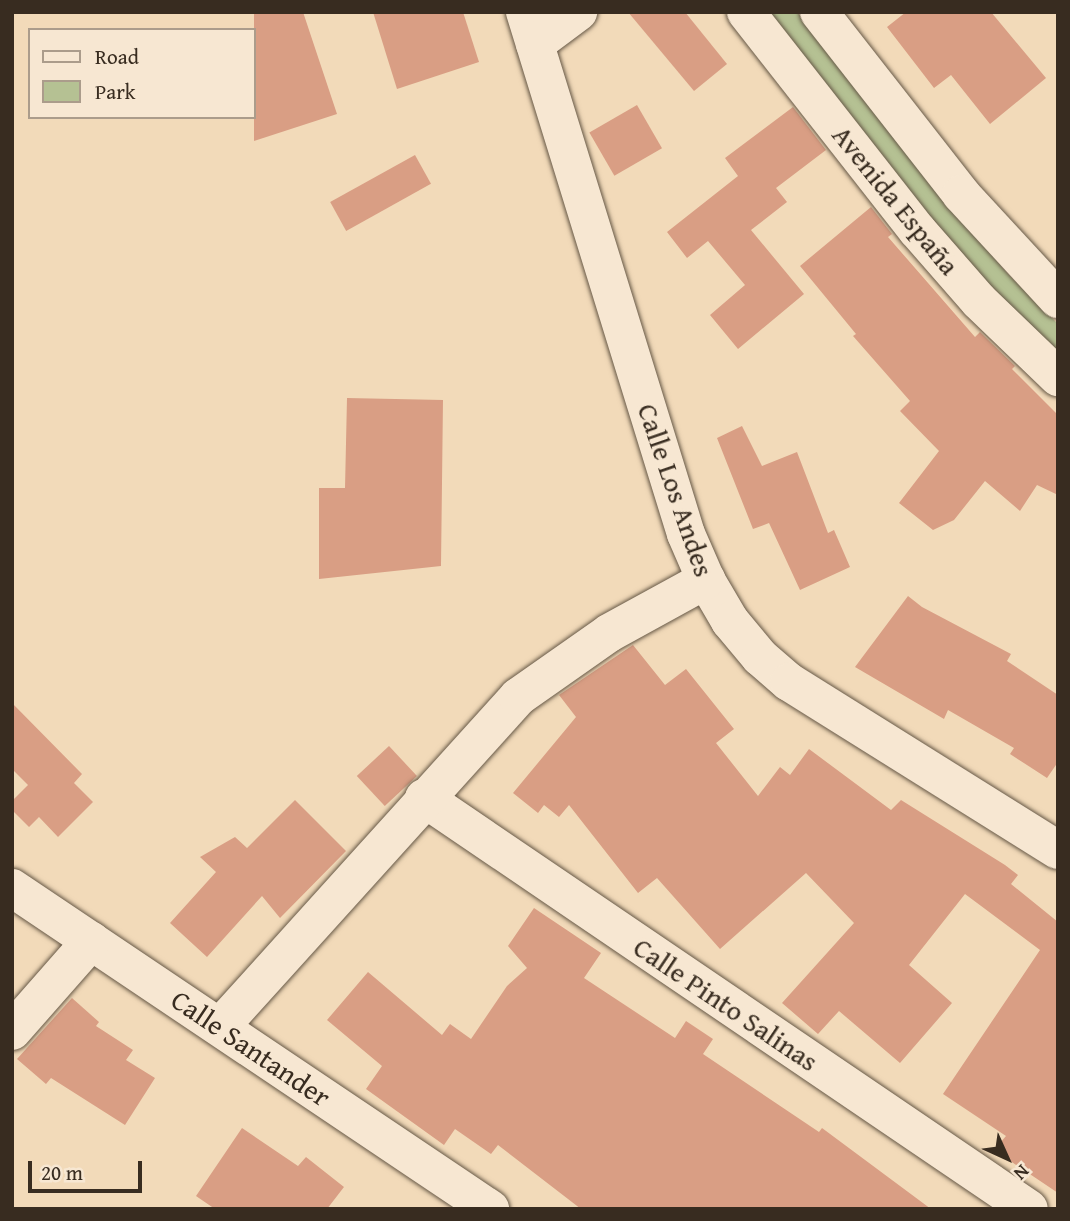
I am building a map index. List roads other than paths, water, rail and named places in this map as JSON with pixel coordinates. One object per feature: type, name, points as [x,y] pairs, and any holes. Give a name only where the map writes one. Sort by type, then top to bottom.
[{"type":"street","points":[[530,28],[578,12]]},
{"type":"street","name":"Avenida España","points":[[746,12],[917,230],[979,301],[1058,377]]},
{"type":"street","name":"Avenida España","points":[[819,12],[961,194],[1058,299]]},
{"type":"street","name":"Calle Los Andes","points":[[530,28],[686,534],[706,580],[730,621],[760,657],[789,682],[1058,850]]},
{"type":"street","points":[[220,1027],[518,696],[609,633],[706,580]]},
{"type":"street","name":"Calle Pinto Salinas","points":[[424,798],[1029,1209]]},
{"type":"street","name":"Calle Santander","points":[[12,888],[490,1209]]},
{"type":"street","points":[[12,1031],[91,941]]}]
